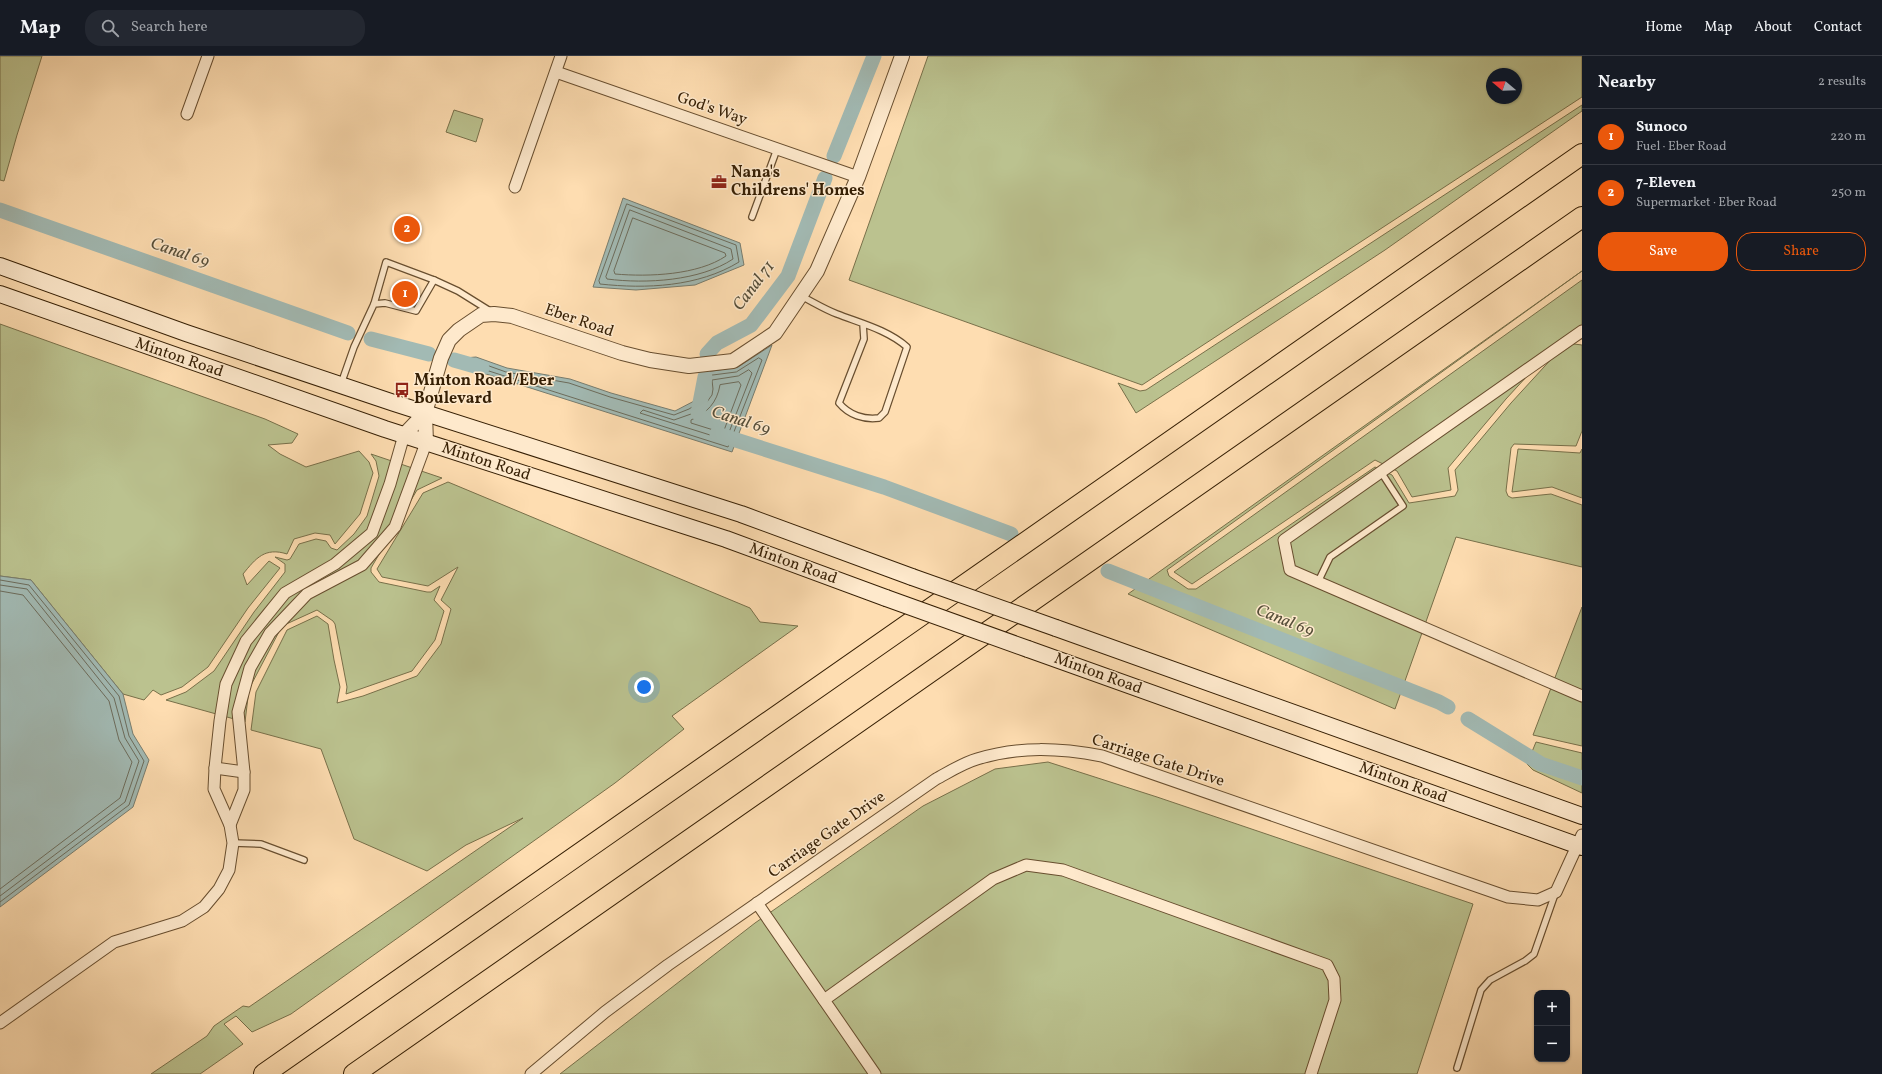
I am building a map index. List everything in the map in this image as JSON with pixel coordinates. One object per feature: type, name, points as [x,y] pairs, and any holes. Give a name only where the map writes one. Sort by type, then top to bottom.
[{"type":"highway","points":[[264,1074],[1582,154]]},
{"type":"highway","points":[[354,1074],[1582,216]]},
{"type":"main road","name":"Minton Road","points":[[0,266],[425,414],[741,514],[912,577],[1582,816]]},
{"type":"main road","name":"Minton Road","points":[[0,294],[193,363],[426,443],[726,539],[1028,649],[1581,843]]},
{"type":"street","points":[[187,114],[208,56]]},
{"type":"street","points":[[515,187],[561,56]]},
{"type":"street","points":[[800,296],[817,271],[858,177],[902,56]]},
{"type":"street","name":"God's Way","points":[[556,72],[858,177]]},
{"type":"street","name":"Eber Road","points":[[426,443],[425,414],[441,358],[449,340],[459,330],[481,315],[494,314],[512,316],[622,353],[650,360],[689,366],[733,360],[775,334],[800,296]]},
{"type":"street","points":[[1582,331],[1284,540],[1290,570],[1582,696]]},
{"type":"street","name":"Eber Road","points":[[404,435],[425,414]]},
{"type":"street","points":[[0,1023],[114,942],[182,921],[204,906],[219,889],[229,870],[233,843],[230,825],[214,789],[214,768],[226,684],[246,641],[285,593],[335,564],[372,533],[390,484],[404,435]]},
{"type":"street","points":[[230,825],[244,790],[244,772],[238,712],[250,668],[270,633],[307,594],[362,565],[395,527],[426,443]]},
{"type":"street","points":[[335,564],[341,576]]},
{"type":"street","points":[[246,641],[260,650]]},
{"type":"street","points":[[220,721],[238,718]]},
{"type":"street","name":"Carriage Gate Drive","points":[[531,1074],[605,1012],[668,965],[936,779],[977,759],[1022,750],[1067,750],[1102,756],[1508,897],[1538,900],[1556,892]]},
{"type":"street","points":[[214,768],[244,772]]},
{"type":"street","points":[[1556,892],[1581,843]]},
{"type":"street","points":[[824,1000],[993,879],[1026,865],[1063,870],[1327,965],[1334,980],[1335,1000],[1311,1074]]},
{"type":"street","points":[[757,903],[875,1074]]},
{"type":"lane","points":[[752,216],[777,149]]},
{"type":"lane","points":[[341,385],[354,347],[374,304],[386,262],[434,280],[458,291],[494,314]]},
{"type":"lane","points":[[374,304],[385,303],[416,311],[434,280]]},
{"type":"lane","points":[[800,296],[835,313],[863,324],[898,339],[907,346],[885,412],[879,418],[870,419],[853,415],[844,409],[839,403],[864,339],[863,324]]},
{"type":"lane","points":[[1318,582],[1330,557],[1402,506],[1381,472]]},
{"type":"lane","points":[[233,843],[261,844],[304,860]]},
{"type":"lane","points":[[1457,1068],[1481,990],[1490,980],[1525,962],[1534,954],[1556,892]]},
{"type":"green space","points":[[0,56],[42,56],[4,181],[0,180]]},
{"type":"green space","points":[[928,56],[1582,56],[1582,97],[1142,385],[849,280]]},
{"type":"green space","points":[[1582,105],[1582,111],[1385,250],[1136,413],[1118,383],[1140,391],[1146,390]]},
{"type":"green space","points":[[454,110],[483,119],[476,142],[446,132]]},
{"type":"green space","points":[[1582,271],[1167,570],[1169,576],[1188,589],[1196,589],[1375,467],[1392,475],[1409,503],[1455,496],[1458,490],[1455,470],[1511,403],[1566,343],[1582,345],[1582,431],[1576,446],[1514,444],[1511,448],[1506,491],[1508,496],[1512,498],[1551,494],[1582,505],[1582,567],[1456,537],[1395,709],[1128,594]]},
{"type":"green space","points":[[1582,280],[1582,339],[1563,337],[1506,399],[1448,468],[1451,490],[1412,497],[1397,471],[1375,460],[1192,584],[1174,572]]},
{"type":"green space","points":[[0,324],[265,419],[298,434],[292,443],[268,445],[280,454],[306,467],[359,451],[369,462],[373,473],[360,514],[335,544],[330,535],[315,533],[294,539],[287,554],[279,552],[267,553],[252,563],[243,574],[247,585],[269,561],[280,568],[248,608],[208,667],[182,687],[161,695],[153,690],[144,700],[123,694],[31,580],[0,576]]},
{"type":"green space","points":[[1518,449],[1580,453],[1582,449],[1582,498],[1552,487],[1512,492]]},
{"type":"green space","points":[[371,454],[442,478],[417,490],[371,568],[371,572],[379,582],[427,592],[431,592],[440,586],[434,600],[444,611],[435,640],[412,671],[346,694],[347,687],[335,624],[317,610],[282,626],[249,689],[245,722],[166,700],[186,692],[214,671],[254,612],[285,572],[285,564],[275,557],[287,560],[290,559],[299,544],[316,539],[326,541],[331,548],[337,550],[354,534],[367,516],[379,476],[376,461]]},
{"type":"green space","points":[[448,482],[750,608],[760,622],[798,626],[672,716],[684,729],[615,783],[291,1014],[252,1032],[236,1016],[224,1024],[243,1044],[200,1074],[151,1074],[207,1036],[214,1026],[243,1006],[249,1007],[523,818],[466,845],[427,871],[354,839],[321,749],[251,730],[256,692],[287,630],[317,616],[328,624],[340,687],[337,703],[363,696],[417,676],[441,644],[451,609],[441,600],[458,567],[428,586],[382,577],[377,569],[423,493]]},
{"type":"green space","points":[[1582,607],[1582,746],[1533,735]]},
{"type":"green space","points":[[1536,742],[1582,753],[1582,793],[1533,770],[1527,764]]},
{"type":"green space","points":[[1048,762],[1157,797],[1473,904],[1417,1074],[560,1074],[755,923],[923,806],[995,769]]},
{"type":"water","points":[[623,198],[740,243],[744,265],[695,285],[636,290],[593,287]]},
{"type":"water","points":[[772,345],[732,452],[461,366],[464,358],[476,357],[507,368],[570,379],[611,393],[675,411],[698,399],[704,390],[700,373],[738,367]]},
{"type":"water","points":[[0,576],[31,580],[123,694],[133,734],[149,760],[133,807],[0,907]]},
{"type":"waterway","name":"Canal 71","points":[[834,156],[874,56]]},
{"type":"waterway","name":"Canal 71","points":[[707,354],[717,343],[751,325],[788,276],[825,178]]},
{"type":"waterway","name":"Canal 69","points":[[0,210],[348,333]]},
{"type":"waterway","name":"Canal 69","points":[[371,339],[429,354]]},
{"type":"waterway","name":"Canal 69","points":[[454,360],[482,368]]},
{"type":"waterway","name":"Canal 71","points":[[698,413],[705,377]]},
{"type":"waterway","name":"Canal 69","points":[[717,434],[884,487],[1011,534]]},
{"type":"waterway","name":"Canal 69","points":[[1108,571],[1439,702],[1448,707]]},
{"type":"waterway","name":"Canal 69","points":[[1468,719],[1541,764],[1582,778]]},
{"type":"place","name":"Nana's Childrens' Homes","points":[[719,182]]},
{"type":"place","name":"7-Eleven","points":[[407,229]]},
{"type":"place","name":"Sunoco","points":[[405,294]]},
{"type":"place","name":"Minton Road/Eber Boulevard","points":[[402,390]]}]
